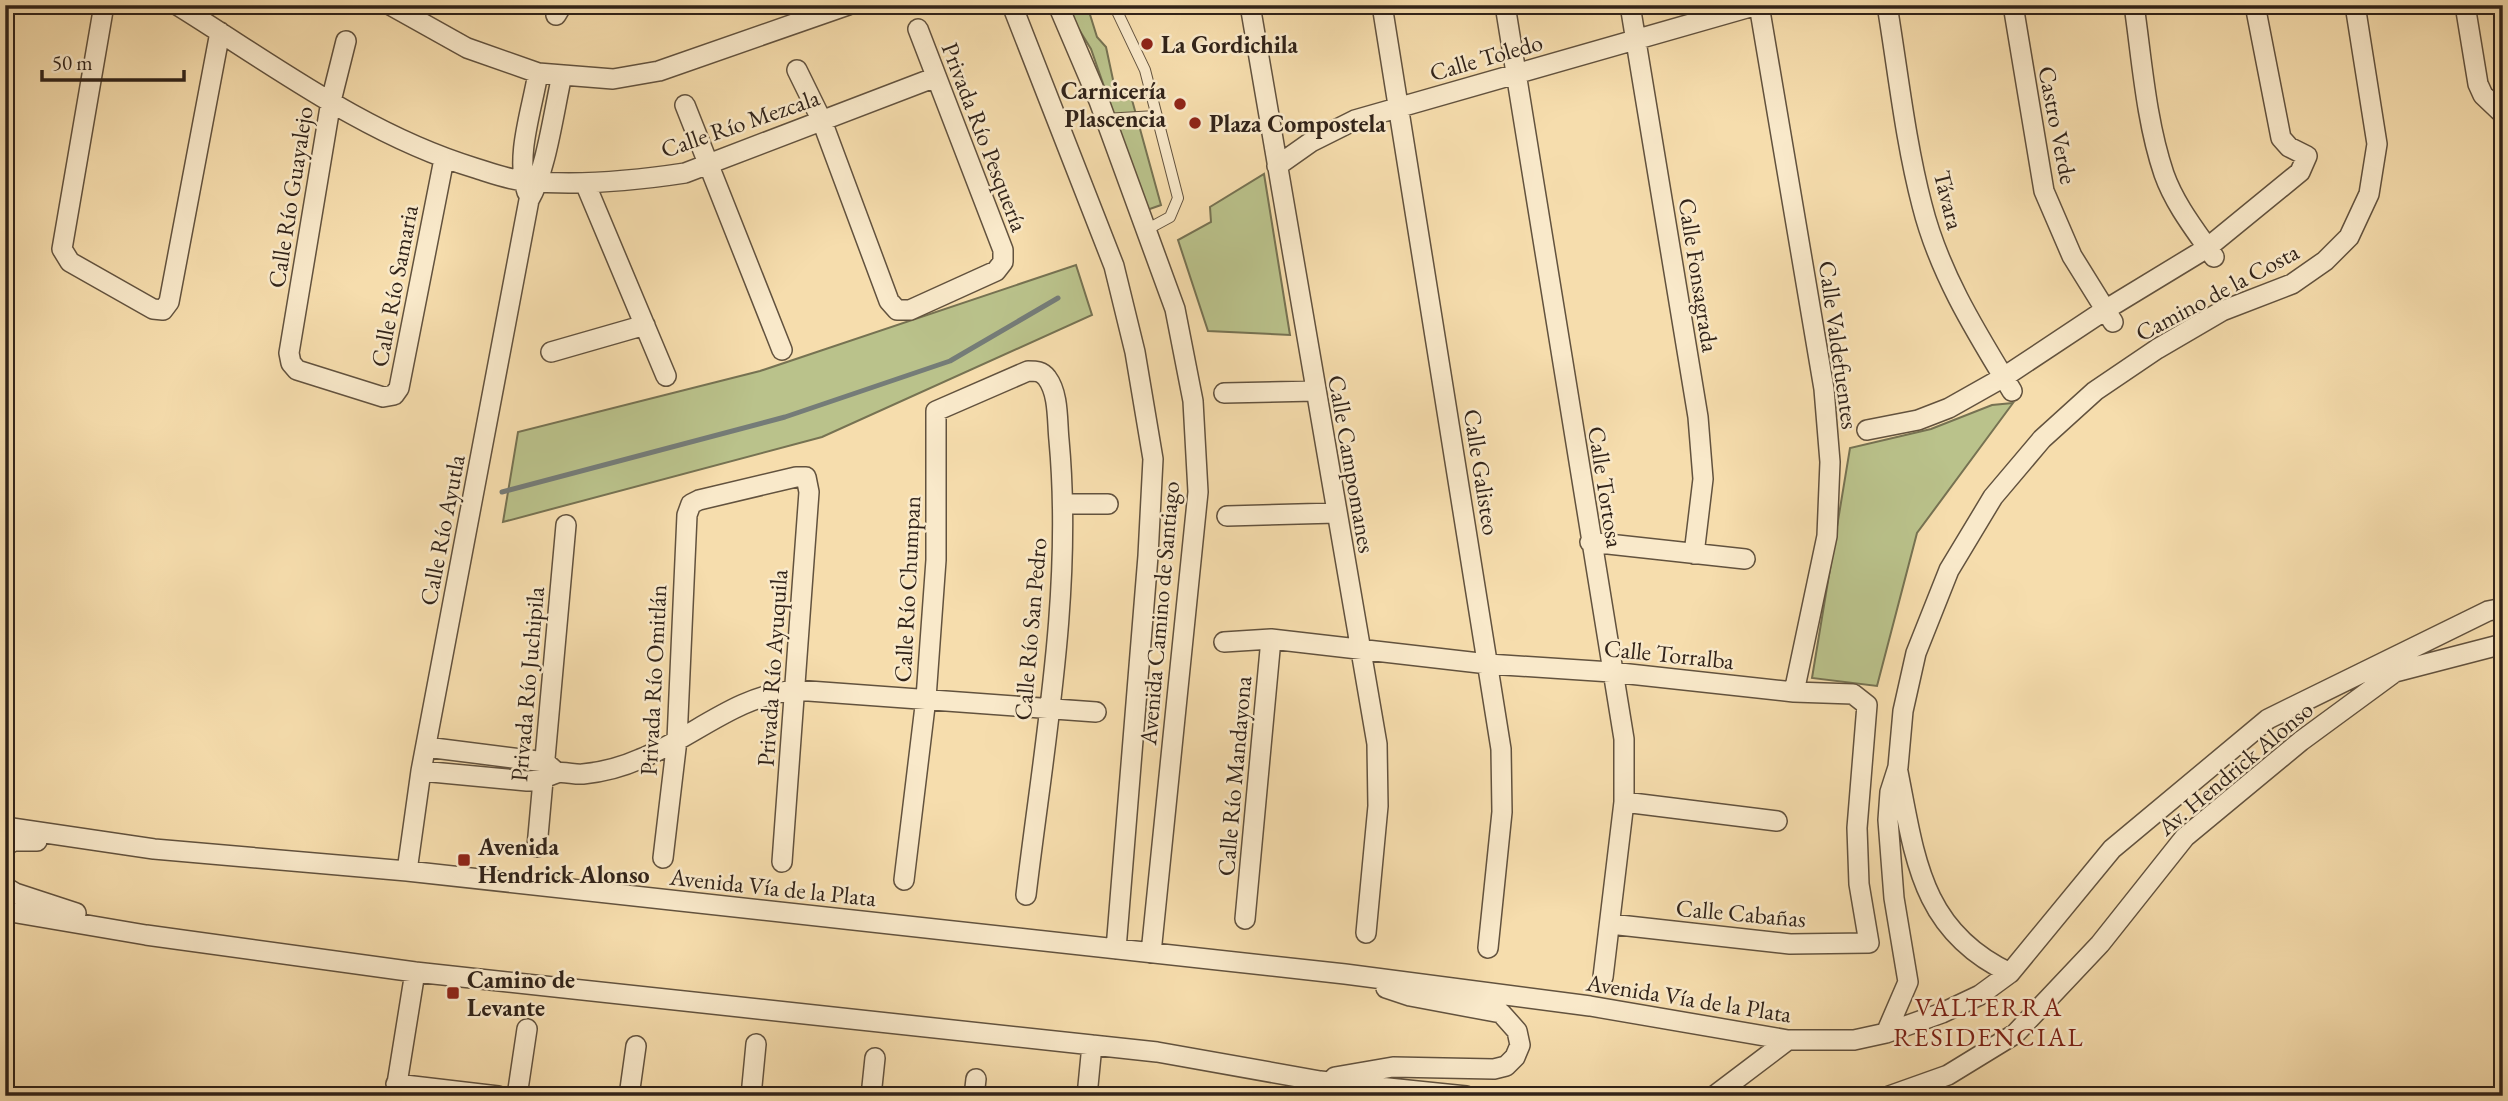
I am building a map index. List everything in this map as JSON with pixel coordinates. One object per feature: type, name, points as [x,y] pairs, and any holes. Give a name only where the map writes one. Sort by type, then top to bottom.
[{"type":"street","points":[[104,5],[62,249],[70,262],[153,309],[163,310],[169,302],[220,32]]},
{"type":"street","name":"Calle Río Mezcala","points":[[177,5],[379,130],[444,159],[532,181],[586,183],[642,180],[685,173],[936,77]]},
{"type":"street","points":[[390,5],[467,48],[538,73],[613,79],[659,71],[848,5]]},
{"type":"street","name":"Avenida Camino de Santiago","points":[[1012,5],[1114,266],[1135,352],[1153,458],[1148,556],[1116,949]]},
{"type":"street","name":"Avenida Camino de Santiago","points":[[1058,5],[1099,101],[1175,309],[1193,401],[1198,492],[1151,953]]},
{"type":"street","name":"Calle Campomanes","points":[[1250,5],[1359,651],[1370,701],[1379,779],[1366,933]]},
{"type":"street","name":"Calle Galisteo","points":[[1382,5],[1488,664],[1503,776],[1488,948]]},
{"type":"street","name":"Calle Tortosa","points":[[1505,5],[1611,672],[1624,739],[1625,802],[1603,977]]},
{"type":"street","name":"Calle Fonsagrada","points":[[1630,5],[1702,449],[1703,479],[1694,554]]},
{"type":"street","name":"Calle Toledo","points":[[1278,166],[1335,129],[1398,108],[1758,5]]},
{"type":"street","name":"Calle Valdefuentes","points":[[1758,5],[1824,389],[1830,462],[1827,536],[1794,692]]},
{"type":"street","name":"Távara","points":[[1887,5],[1925,214],[1957,297],[1980,341],[2008,384]]},
{"type":"street","name":"Castro Verde","points":[[2013,5],[2044,191],[2072,257],[2109,316]]},
{"type":"street","points":[[2134,5],[2152,128],[2164,175],[2174,197],[2211,252]]},
{"type":"street","points":[[1867,430],[1918,420],[2008,384],[2211,252],[2300,172],[2306,164],[2307,156],[2290,147],[2281,138],[2255,5]]},
{"type":"street","name":"Camino de la Costa","points":[[1886,1033],[1908,982],[1894,898],[1888,820],[1890,792],[1898,767],[1903,712],[1916,653],[1949,570],[1993,497],[2034,448],[2095,391],[2222,311],[2292,285],[2325,261],[2349,237],[2368,194],[2377,144],[2355,5]]},
{"type":"street","points":[[2465,5],[2478,84],[2483,95],[2503,114]]},
{"type":"street","name":"Privada Río Pesquería","points":[[822,121],[889,301],[897,310],[910,310],[996,271],[1003,262],[1003,250],[918,29]]},
{"type":"street","name":"Calle Río Guayalejo","points":[[290,363],[289,353],[331,101],[346,41]]},
{"type":"street","points":[[797,70],[822,121]]},
{"type":"street","name":"Calle Río Ayutla","points":[[532,181],[524,153],[538,73]]},
{"type":"street","name":"Calle Río Ayutla","points":[[407,871],[421,771],[532,181],[542,156],[562,75]]},
{"type":"street","points":[[685,104],[782,351]]},
{"type":"street","name":"Calle Río Samaria","points":[[290,363],[297,369],[383,397],[394,395],[399,388],[444,159]]},
{"type":"street","points":[[586,183],[666,376]]},
{"type":"street","points":[[551,352],[645,325]]},
{"type":"street","name":"Calle Río Chumpan","points":[[904,880],[926,698],[936,560],[936,411],[1028,370],[1040,372]]},
{"type":"street","name":"Calle Río San Pedro","points":[[1026,895],[1061,608],[1065,503],[1055,396],[1048,379],[1040,372]]},
{"type":"street","points":[[1224,393],[1315,391]]},
{"type":"street","name":"Privada Río Ayuquila","points":[[691,504],[796,477],[806,477],[810,492],[782,862]]},
{"type":"street","points":[[1065,503],[1108,504]]},
{"type":"street","name":"Privada Río Omitlán","points":[[663,858],[677,740],[687,515],[691,504]]},
{"type":"street","points":[[1227,516],[1336,513]]},
{"type":"street","name":"Privada Río Juchipila","points":[[537,847],[549,772],[566,525]]},
{"type":"street","points":[[1590,542],[1745,559]]},
{"type":"street","name":"Av. Hendrick Alonso","points":[[2010,973],[2112,849],[2268,719],[2488,611],[2503,608]]},
{"type":"street","name":"Calle Torralba","points":[[1224,642],[1271,639],[1488,664],[1611,672],[1794,692],[1853,694],[1867,705],[1857,828],[1859,884],[1869,943]]},
{"type":"street","name":"Calle Río Mandayona","points":[[1245,919],[1271,639]]},
{"type":"street","name":"Av. Hendrick Alonso","points":[[1889,1096],[1948,1075],[2015,1034],[2100,944],[2185,837],[2301,741],[2395,673],[2503,643]]},
{"type":"street","points":[[421,771],[580,774],[609,770],[640,759],[741,703],[773,692],[795,690],[1096,712]]},
{"type":"street","points":[[426,747],[549,772]]},
{"type":"street","name":"Camino de la Costa","points":[[1898,767],[1907,830],[1930,896],[1965,945],[2010,973]]},
{"type":"street","points":[[1625,802],[1777,821]]},
{"type":"street","name":"Avenida Vía de la Plata","points":[[5,827],[153,849]]},
{"type":"street","name":"Avenida Vía de la Plata","points":[[5,846],[14,841],[29,841],[407,871],[1345,974],[1590,1006],[1788,1040],[1853,1040],[1886,1033],[1980,995],[2010,973]]},
{"type":"street","name":"Avenida Vía de la Plata","points":[[5,887],[15,893],[146,935]]},
{"type":"street","name":"Avenida Vía de la Plata","points":[[5,911],[146,935],[415,972],[1157,1052],[1320,1081],[1466,1096]]},
{"type":"street","name":"Calle Cabañas","points":[[1610,924],[1790,944],[1869,943]]},
{"type":"street","points":[[415,972],[396,1090],[498,1096]]},
{"type":"street","name":"Avenida Vía de la Plata","points":[[1320,1081],[1393,1067],[1494,1069],[1506,1066],[1515,1057],[1520,1045],[1517,1031],[1502,1013],[1410,996],[1345,974]]},
{"type":"street","points":[[517,1096],[527,1029]]},
{"type":"street","points":[[1714,1096],[1788,1040]]},
{"type":"street","points":[[751,1096],[756,1044]]},
{"type":"street","points":[[1087,1096],[1091,1045]]},
{"type":"street","points":[[629,1096],[636,1046]]},
{"type":"street","points":[[871,1096],[875,1058]]},
{"type":"lane","points":[[1114,5],[1145,70],[1178,198],[1170,217],[1146,230]]},
{"type":"lane","points":[[1104,118],[1156,116]]},
{"type":"green space","points":[[1069,5],[1087,5],[1097,37],[1106,47],[1115,89],[1129,89],[1161,205],[1147,210],[1091,49],[1072,18]]},
{"type":"green space","points":[[1264,174],[1290,335],[1208,331],[1178,240],[1211,222],[1210,207]]},
{"type":"green space","points":[[1076,265],[1092,315],[822,437],[503,522],[518,432],[760,371]]},
{"type":"green space","points":[[2013,403],[1917,533],[1877,686],[1812,678],[1850,448],[1931,429],[1992,405]]},
{"type":"waterway","points":[[502,492],[785,417],[950,361],[1058,298]]},
{"type":"place","name":"La Gordichila","points":[[1147,44]]},
{"type":"place","name":"Carnicería Plascencia","points":[[1180,104]]},
{"type":"place","name":"Plaza Compostela","points":[[1195,123]]},
{"type":"place","name":"Avenida Hendrick Alonso","points":[[464,860]]},
{"type":"place","name":"Camino de Levante","points":[[453,993]]},
{"type":"district","name":"VALTERRA RESIDENCIAL","points":[[1989,1022]]}]
